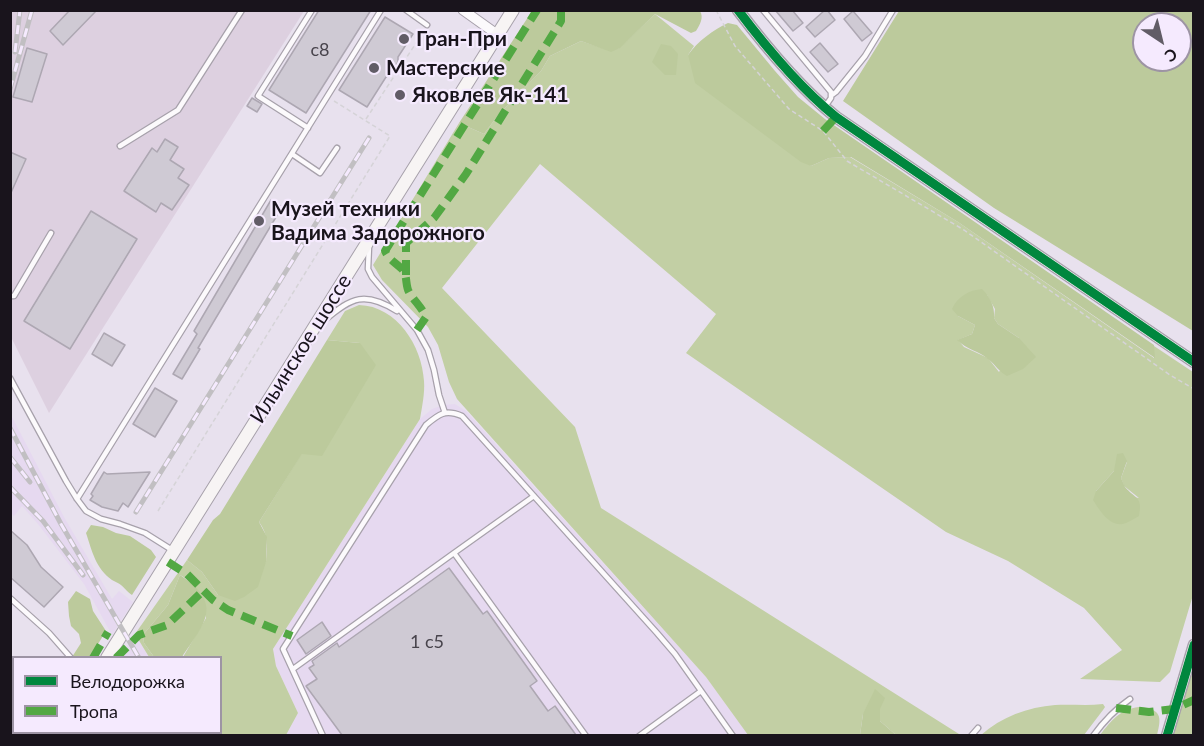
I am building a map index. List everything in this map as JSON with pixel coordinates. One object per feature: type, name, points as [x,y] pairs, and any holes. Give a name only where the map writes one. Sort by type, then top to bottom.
[{"type":"main road","name":"Ильинское шоссе","points":[[108,656],[513,10]]},
{"type":"street","points":[[464,10],[498,35]]},
{"type":"street","points":[[738,10],[797,81],[824,108],[1194,362]]},
{"type":"street","points":[[1167,735],[1194,645]]},
{"type":"lane","points":[[120,146],[178,110],[242,10]]},
{"type":"lane","points":[[308,128],[258,96],[312,10]]},
{"type":"lane","points":[[77,499],[381,10]]},
{"type":"lane","points":[[406,10],[427,25]]},
{"type":"lane","points":[[763,10],[832,95]]},
{"type":"lane","points":[[824,108],[865,56],[893,10]]},
{"type":"lane","points":[[292,154],[320,173],[337,148]]},
{"type":"lane","points":[[10,296],[14,296],[51,233]]},
{"type":"lane","points":[[369,240],[368,269],[377,284],[417,330],[428,350],[445,413]]},
{"type":"lane","points":[[312,330],[347,303],[357,299],[376,300],[402,314]]},
{"type":"lane","points":[[10,378],[77,499],[86,510],[101,519],[145,533],[174,551]]},
{"type":"lane","points":[[324,735],[284,649],[426,425],[445,413],[462,416],[534,496],[675,654],[733,735]]},
{"type":"lane","points":[[292,669],[534,496]]},
{"type":"lane","points":[[454,553],[586,735]]},
{"type":"lane","points":[[10,598],[49,633],[70,656]]},
{"type":"lane","points":[[639,735],[701,691]]},
{"type":"lane","points":[[1093,735],[1116,708],[1130,699]]},
{"type":"lane","points":[[971,735],[978,728]]},
{"type":"path","points":[[716,10],[735,46],[789,109],[823,131],[847,161],[964,230],[1194,390]]},
{"type":"path","points":[[365,120],[427,25]]},
{"type":"path","points":[[158,511],[390,136],[328,96]]},
{"type":"shaded area","points":[[11,11],[304,11],[49,413],[11,337]]},
{"type":"shaded area","points":[[455,404],[466,411],[706,677],[748,735],[286,735],[298,713],[276,666],[273,649],[420,419],[432,409]]},
{"type":"shaded area","points":[[10,413],[64,517],[112,599],[119,591],[133,602],[112,635],[84,584],[38,524],[22,506],[14,516],[11,513]]},
{"type":"shaded area","points":[[135,634],[148,656],[122,656]]},
{"type":"green space","points":[[532,11],[700,11],[702,16],[700,23],[696,31],[691,33],[655,14],[620,48],[611,52],[581,41],[550,56],[541,71],[499,114],[484,134],[459,123]]},
{"type":"green space","points":[[899,11],[1193,11],[1193,331],[994,208],[843,101]]},
{"type":"green space","points":[[655,14],[694,46],[688,55],[811,166],[829,158],[850,157],[958,222],[1154,358],[1154,346],[1193,372],[1193,595],[1170,672],[1160,682],[1080,679],[1122,650],[1084,608],[1008,561],[946,532],[686,353],[716,314],[540,164],[442,288],[575,427],[601,508],[959,734],[957,736],[896,735],[880,721],[880,709],[863,714],[860,735],[748,735],[706,677],[457,399],[449,382],[438,345],[428,327],[382,280],[373,265],[459,123],[484,134],[499,114],[541,71],[550,56],[581,41],[611,51],[619,48]],"holes":[[[987,295],[995,309],[994,318],[998,324],[1019,338],[999,372],[988,358],[964,347],[958,340],[972,334],[975,325],[958,316]],[[1127,462],[1121,478],[1124,486],[1139,498],[1096,491],[1114,471]]]},
{"type":"green space","points":[[728,23],[737,25],[798,97],[825,119],[1154,345],[1155,358],[958,222],[851,157],[829,158],[811,166],[801,162],[695,83],[688,55],[706,36]]},
{"type":"green space","points":[[661,44],[671,46],[678,54],[676,75],[665,75],[652,62]]},
{"type":"green space","points":[[982,289],[991,302],[994,318],[998,324],[1019,338],[1036,357],[1023,369],[1007,376],[991,361],[957,340],[972,334],[975,325],[958,316],[952,309],[964,295]]},
{"type":"green space","points":[[359,305],[373,307],[385,312],[405,330],[413,342],[422,368],[424,395],[420,419],[273,649],[276,666],[298,713],[286,735],[194,735],[222,734],[222,656],[184,656],[206,618],[196,588],[180,575],[168,605],[143,635],[144,643],[153,656],[148,656],[135,634],[187,560],[202,572],[218,595],[266,562],[266,536],[259,522],[302,453],[360,343],[327,340],[345,311]]},
{"type":"green space","points":[[327,340],[360,343],[376,365],[322,456],[302,454],[259,522],[267,537],[266,562],[258,587],[235,601],[218,595],[202,572],[187,560],[213,520],[220,514]]},
{"type":"green space","points":[[1123,453],[1127,461],[1121,478],[1125,487],[1139,501],[1140,510],[1139,516],[1121,524],[1106,518],[1093,500],[1096,491],[1114,471],[1117,454]]},
{"type":"green space","points":[[91,525],[130,536],[151,550],[156,557],[132,595],[107,576],[98,565],[86,533]]},
{"type":"green space","points":[[180,575],[194,585],[202,595],[206,605],[206,614],[198,634],[183,656],[153,656],[144,643],[143,635],[168,605]]},
{"type":"green space","points":[[76,591],[90,599],[93,611],[106,631],[91,656],[73,656],[81,643],[79,634],[71,626],[68,602]]},
{"type":"green space","points":[[1193,670],[1193,735],[1173,735]]},
{"type":"green space","points":[[875,689],[885,698],[880,709],[880,721],[896,735],[860,735],[863,714]]},
{"type":"green space","points":[[1103,704],[1105,707],[1084,735],[981,735],[1006,718],[1035,708],[1055,705]]},
{"type":"green space","points":[[1139,707],[1152,710],[1158,715],[1157,735],[1100,735],[1121,713]]},
{"type":"building","points":[[70,10],[97,10],[63,45],[50,31]]},
{"type":"building","points":[[319,10],[371,10],[306,113],[269,90]]},
{"type":"building","points":[[775,10],[792,10],[803,23],[793,31]]},
{"type":"building","points":[[825,10],[835,20],[815,37],[806,27]]},
{"type":"building","points":[[853,11],[872,33],[862,41],[844,19]]},
{"type":"building","name":"Мастерские","points":[[385,17],[413,34],[398,57],[398,62],[391,74],[386,77],[367,107],[339,90]]},
{"type":"building","points":[[820,43],[838,64],[828,72],[810,52]]},
{"type":"building","points":[[27,48],[47,54],[32,102],[13,97]]},
{"type":"building","points":[[252,98],[262,104],[257,112],[247,106]]},
{"type":"building","points":[[165,139],[178,147],[170,160],[184,169],[178,178],[189,185],[172,210],[161,203],[156,212],[124,191],[152,148],[157,152]]},
{"type":"building","points":[[10,152],[26,159],[10,195]]},
{"type":"building","points":[[271,200],[282,207],[182,379],[173,374],[197,334],[194,331]]},
{"type":"building","points":[[91,211],[137,239],[70,349],[24,321]]},
{"type":"building","points":[[104,333],[125,345],[112,366],[92,354]]},
{"type":"building","points":[[155,388],[177,401],[155,437],[133,424]]},
{"type":"building","points":[[104,472],[107,474],[150,472],[128,507],[123,503],[118,511],[102,507],[90,500]]},
{"type":"building","points":[[10,530],[27,545],[41,567],[63,587],[44,607],[10,577]]},
{"type":"building","points":[[449,568],[483,614],[487,611],[537,681],[530,686],[548,711],[555,706],[576,735],[342,735],[306,686],[317,679],[309,668],[314,665],[312,661],[337,643],[339,647]]},
{"type":"building","points":[[322,622],[331,636],[306,654],[297,640]]},
{"type":"railway","points":[[15,52],[20,10]]},
{"type":"railway","points":[[10,89],[32,10]]},
{"type":"railway","points":[[136,512],[369,138]]},
{"type":"railway","points":[[10,428],[61,524],[138,656]]},
{"type":"railway","points":[[10,457],[30,482]]},
{"type":"railway","points":[[10,487],[43,521],[83,575]]},
{"type":"marked path","points":[[417,330],[426,317],[409,292],[404,272],[385,251],[537,10]]},
{"type":"marked path","points":[[406,275],[406,243],[434,218],[466,174],[561,21],[561,10]]},
{"type":"marked path","points":[[823,131],[836,117]]},
{"type":"marked path","points":[[168,562],[187,574],[213,600],[228,610],[292,636]]},
{"type":"marked path","points":[[118,656],[139,635],[167,625],[204,590]]},
{"type":"marked path","points":[[94,656],[108,632]]},
{"type":"marked path","points":[[1116,708],[1149,712],[1174,709],[1194,700]]},
{"type":"cycle path","points":[[738,10],[784,66],[836,117],[1194,362]]},
{"type":"cycle path","points":[[1167,736],[1194,645]]},
{"type":"place","name":"Гран-При","points":[[404,39]]},
{"type":"place","name":"Мастерские","points":[[374,68]]},
{"type":"place","name":"Яковлев Як-141","points":[[400,95]]},
{"type":"place","name":"Музей техники Вадима Задорожного","points":[[259,221]]}]
